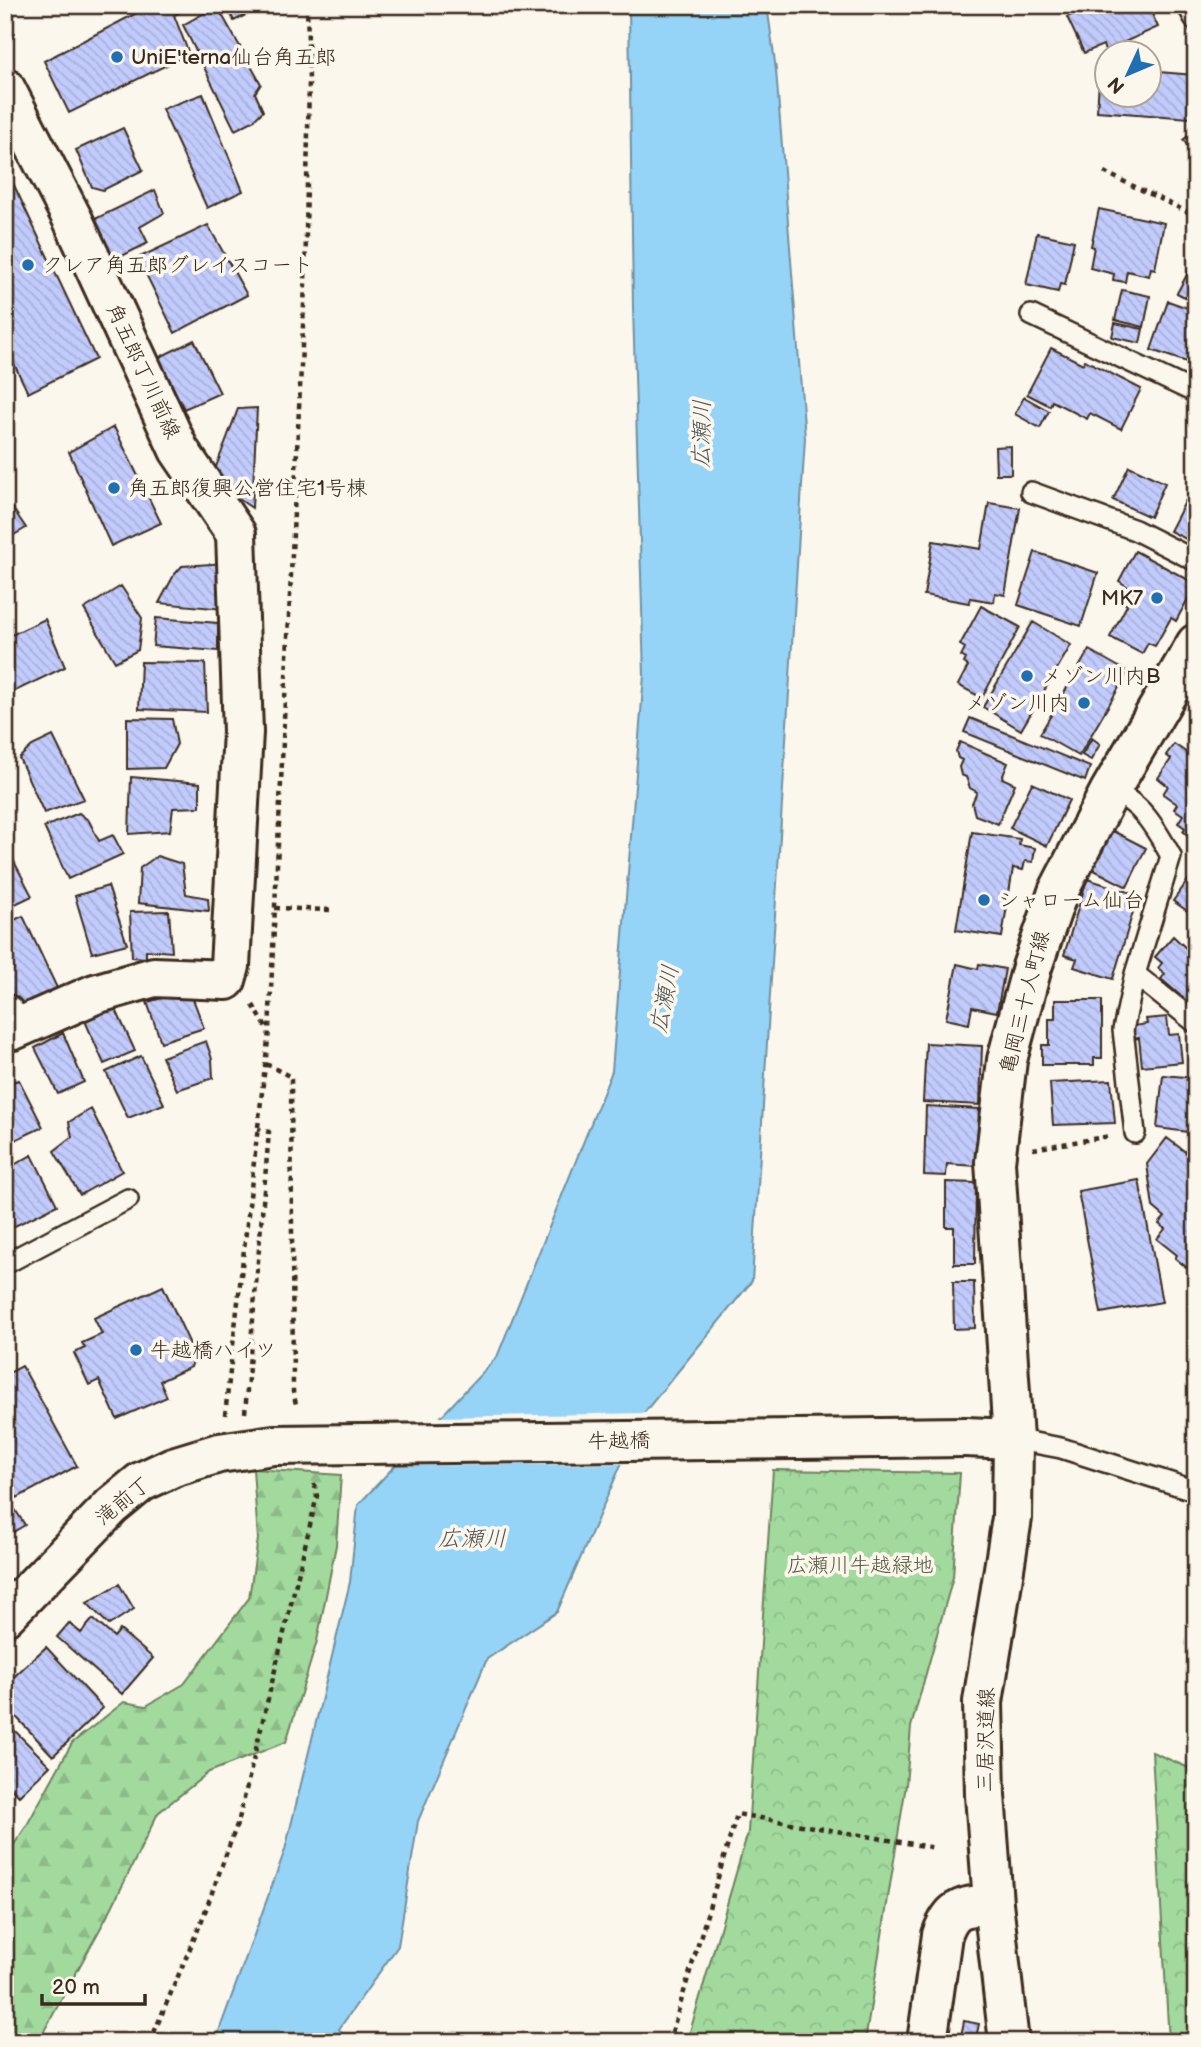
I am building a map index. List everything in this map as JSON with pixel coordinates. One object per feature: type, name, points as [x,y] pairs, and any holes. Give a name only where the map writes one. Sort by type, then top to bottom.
[{"type":"street","name":"角五郎丁川前線","points":[[5,1014],[13,1030],[95,994],[154,977],[226,980],[230,966],[243,732],[236,534],[179,450],[73,220],[8,102]]},
{"type":"street","name":"亀岡三十人町線","points":[[1013,1439],[995,1162],[1007,1060],[1044,928],[1058,892],[1110,791],[1196,644]]},
{"type":"street","name":"牛越橋","points":[[286,1432],[1013,1439]]},
{"type":"street","name":"滝前丁","points":[[5,1616],[112,1506],[141,1482],[173,1467],[286,1432]]},
{"type":"street","name":"三居沢道線","points":[[1009,2042],[993,1903],[985,1795],[983,1702],[1012,1518],[1013,1439]]},
{"type":"street","points":[[927,2042],[942,1935],[948,1918],[962,1908],[993,1903]]},
{"type":"lane","points":[[1187,5],[1196,21]]},
{"type":"lane","points":[[1031,315],[1196,393]]},
{"type":"lane","points":[[1031,492],[1135,530],[1196,561]]},
{"type":"lane","points":[[1110,791],[1126,796],[1154,825],[1171,856],[1135,974],[1124,1030],[1135,1133]]},
{"type":"lane","points":[[1135,974],[1196,1023]]},
{"type":"lane","points":[[5,1264],[128,1199]]},
{"type":"lane","points":[[1013,1439],[1061,1448],[1196,1491]]},
{"type":"path","points":[[1104,172],[1196,216]]},
{"type":"path","points":[[266,908],[330,910]]},
{"type":"path","points":[[266,1064],[291,1077],[293,1392],[286,1432]]},
{"type":"path","points":[[245,1407],[269,1132],[258,1129]]},
{"type":"path","points":[[1022,1151],[1079,1139]]},
{"type":"path","points":[[150,2042],[202,1920],[239,1819],[317,1496],[311,1470]]},
{"type":"path","points":[[669,2042],[737,1814],[936,1848]]},
{"type":"green space","points":[[253,1469],[341,1475],[336,1545],[317,1641],[286,1742],[209,1772],[158,1813],[111,1909],[38,2042],[5,2042],[5,1858],[27,1825],[72,1743],[124,1702],[146,1706],[184,1684],[249,1598],[258,1539]]},
{"type":"green space","name":"広瀬川牛越緑地","points":[[773,1470],[960,1473],[953,1577],[911,1727],[906,1785],[865,2042],[687,2042],[748,1832]]},
{"type":"green space","points":[[1152,1752],[1196,1771],[1196,2042],[1169,2042]]},
{"type":"water","name":"広瀬川","points":[[629,5],[767,5],[776,70],[805,438],[752,1281],[643,1414],[557,1612],[487,1659],[418,1821],[398,1946],[339,2029],[347,2042],[215,2042],[285,1850],[350,1582],[358,1505],[497,1357],[612,1071],[644,675],[633,308]]},
{"type":"pier","points":[[648,1413],[625,1464],[390,1466],[436,1417]]},
{"type":"building","name":"UniE'terna仙台角五郎","points":[[152,5],[195,5],[174,15],[189,54],[69,113],[44,61]]},
{"type":"building","points":[[226,5],[250,5],[254,11],[234,21]]},
{"type":"building","points":[[1092,5],[1148,5],[1158,27],[1134,38],[1092,38],[1092,50],[1084,53],[1067,17]]},
{"type":"building","points":[[217,6],[261,84],[255,93],[263,111],[253,121],[235,130],[183,25]]},
{"type":"building","points":[[1162,72],[1194,75],[1190,118],[1097,111],[1097,108],[1162,108]]},
{"type":"building","points":[[203,94],[243,191],[207,208],[162,109]]},
{"type":"building","points":[[123,128],[143,170],[103,190],[92,187],[76,150]]},
{"type":"building","points":[[1196,130],[1196,156],[1183,140]]},
{"type":"building","name":"クレア角五郎グレイスコート","points":[[12,181],[96,359],[28,393],[5,345],[5,185]]},
{"type":"building","points":[[155,190],[164,213],[140,227],[148,243],[112,261],[91,221]]},
{"type":"building","points":[[1099,209],[1164,223],[1155,269],[1151,268],[1149,276],[1127,271],[1125,282],[1113,280],[1114,274],[1090,268],[1094,247],[1091,246]]},
{"type":"building","points":[[208,225],[247,295],[175,333],[138,258]]},
{"type":"building","points":[[1037,233],[1074,241],[1065,285],[1060,284],[1058,292],[1026,285]]},
{"type":"building","points":[[1196,258],[1196,303],[1177,293]]},
{"type":"building","points":[[1122,290],[1150,296],[1144,327],[1115,320]]},
{"type":"building","points":[[1168,301],[1196,311],[1196,365],[1151,350]]},
{"type":"building","points":[[1115,323],[1143,329],[1140,343],[1112,337]]},
{"type":"building","points":[[194,340],[220,393],[184,409],[158,358]]},
{"type":"building","points":[[1051,348],[1083,364],[1085,360],[1141,389],[1121,429],[1090,413],[1087,419],[1052,401],[1050,406],[1027,394]]},
{"type":"building","points":[[1024,397],[1049,411],[1040,428],[1015,414]]},
{"type":"building","points":[[257,408],[252,508],[211,480],[238,409]]},
{"type":"building","name":"角五郎復興公営住宅1号棟","points":[[114,427],[161,523],[111,546],[69,452]]},
{"type":"building","points":[[1011,446],[1011,474],[996,474],[995,447]]},
{"type":"building","points":[[1129,466],[1165,483],[1150,517],[1113,500]]},
{"type":"building","points":[[1186,500],[1196,506],[1196,544],[1170,531]]},
{"type":"building","points":[[9,503],[26,528],[5,540],[5,504]]},
{"type":"building","points":[[989,503],[1020,508],[1005,595],[995,593],[994,602],[970,598],[969,603],[924,595],[933,541],[981,549]]},
{"type":"building","name":"MK7","points":[[1135,551],[1196,584],[1176,621],[1171,618],[1155,646],[1148,643],[1142,654],[1110,637],[1127,605],[1124,603],[1129,593],[1126,591],[1128,587],[1119,581]]},
{"type":"building","points":[[1035,552],[1098,573],[1081,626],[1018,605]]},
{"type":"building","points":[[226,563],[224,609],[159,603],[182,566]]},
{"type":"building","points":[[121,586],[142,618],[138,650],[115,662],[84,609]]},
{"type":"building","points":[[981,606],[1020,627],[982,698],[958,685],[968,666],[964,663],[966,659],[961,656],[965,648],[960,645]]},
{"type":"building","points":[[156,618],[218,623],[218,651],[153,646]]},
{"type":"building","points":[[45,619],[65,667],[5,696],[5,638]]},
{"type":"building","name":"メゾン川内B","points":[[1033,622],[1071,645],[1021,730],[983,707]]},
{"type":"building","name":"メゾン川内","points":[[1089,650],[1128,672],[1079,756],[1040,734]]},
{"type":"building","points":[[141,662],[205,663],[207,712],[139,709]]},
{"type":"building","points":[[127,718],[172,719],[177,744],[164,768],[127,769]]},
{"type":"building","points":[[970,718],[1090,767],[1085,781],[964,732]]},
{"type":"building","points":[[53,736],[84,799],[44,813],[19,758],[32,746]]},
{"type":"building","points":[[1092,738],[1100,744],[1091,760],[1082,755]]},
{"type":"building","points":[[960,742],[1008,763],[1002,778],[1015,784],[998,824],[975,815],[972,803],[977,792],[970,788],[966,777],[961,775],[959,767],[962,760],[958,758],[956,751]]},
{"type":"building","points":[[1174,744],[1196,759],[1196,843],[1178,823],[1183,815],[1174,809],[1177,804],[1163,794],[1168,786],[1158,778],[1171,759],[1166,755]]},
{"type":"building","points":[[131,777],[200,783],[200,807],[173,808],[170,831],[129,834]]},
{"type":"building","points":[[1032,783],[1069,800],[1047,846],[1010,828]]},
{"type":"building","points":[[79,813],[89,821],[99,841],[113,835],[123,854],[68,879],[44,827]]},
{"type":"building","points":[[1111,830],[1146,848],[1127,887],[1092,869]]},
{"type":"building","name":"シャローム仙台","points":[[972,832],[1020,839],[1019,845],[1035,848],[1033,862],[1025,861],[1023,870],[1013,868],[1002,937],[956,930]]},
{"type":"building","points":[[8,850],[32,896],[5,909],[5,851]]},
{"type":"building","points":[[157,856],[182,864],[186,894],[208,898],[209,911],[138,903],[140,868]]},
{"type":"building","points":[[1196,878],[1196,917],[1173,901],[1189,879],[1193,881]]},
{"type":"building","points":[[1087,879],[1138,895],[1113,979],[1074,967],[1077,959],[1064,955]]},
{"type":"building","points":[[108,886],[127,944],[92,953],[75,896]]},
{"type":"building","points":[[169,911],[172,952],[146,950],[146,958],[132,957],[130,912]]},
{"type":"building","points":[[23,916],[57,988],[17,1008],[5,981],[5,924]]},
{"type":"building","points":[[1173,936],[1187,949],[1191,945],[1196,949],[1196,1009],[1161,979],[1165,974],[1158,968],[1162,963],[1155,957]]},
{"type":"building","points":[[957,964],[978,969],[979,964],[1005,969],[997,1012],[972,1007],[969,1024],[946,1019]]},
{"type":"building","points":[[190,991],[204,1028],[161,1042],[147,1002]]},
{"type":"building","points":[[1055,1000],[1102,1000],[1102,1058],[1094,1058],[1094,1065],[1042,1065],[1042,1045],[1049,1045],[1049,1019],[1055,1019]]},
{"type":"building","points":[[113,1003],[135,1051],[104,1064],[82,1014]]},
{"type":"building","points":[[1167,1017],[1169,1035],[1179,1034],[1182,1062],[1142,1066],[1139,1038],[1134,1039],[1133,1026],[1147,1024],[1146,1019]]},
{"type":"building","points":[[63,1033],[84,1082],[58,1094],[35,1048]]},
{"type":"building","points":[[206,1041],[212,1059],[213,1078],[177,1090],[162,1057]]},
{"type":"building","points":[[926,1043],[982,1046],[980,1105],[923,1102]]},
{"type":"building","points":[[141,1056],[164,1104],[128,1118],[106,1072]]},
{"type":"building","points":[[1163,1075],[1196,1078],[1196,1133],[1157,1128]]},
{"type":"building","points":[[5,1079],[8,1083],[19,1080],[43,1127],[13,1141],[5,1126]]},
{"type":"building","points":[[1111,1080],[1115,1123],[1053,1125],[1050,1083]]},
{"type":"building","points":[[926,1106],[979,1109],[976,1166],[947,1164],[946,1176],[924,1175]]},
{"type":"building","points":[[91,1109],[122,1171],[80,1195],[54,1151],[72,1137],[69,1122]]},
{"type":"building","points":[[1167,1138],[1196,1160],[1196,1265],[1191,1271],[1157,1239],[1165,1229],[1159,1224],[1165,1217],[1153,1207],[1147,1164]]},
{"type":"building","points":[[32,1155],[57,1205],[5,1231],[5,1170]]},
{"type":"building","points":[[1139,1180],[1162,1302],[1101,1313],[1078,1191]]},
{"type":"building","points":[[946,1182],[976,1183],[975,1264],[954,1264],[954,1227],[946,1227]]},
{"type":"building","points":[[953,1282],[974,1282],[975,1328],[954,1329]]},
{"type":"building","name":"牛越橋ハイツ","points":[[163,1286],[195,1355],[191,1367],[160,1381],[167,1397],[117,1419],[99,1380],[89,1385],[74,1353],[85,1348],[82,1343],[102,1334],[94,1318]]},
{"type":"building","points":[[22,1366],[77,1466],[17,1498],[5,1476],[5,1375]]},
{"type":"building","points":[[5,1494],[25,1525],[5,1537]]},
{"type":"building","points":[[119,1584],[134,1609],[109,1625],[87,1603]]},
{"type":"building","points":[[93,1619],[114,1637],[120,1630],[153,1658],[122,1694],[57,1637],[69,1623],[81,1633]]},
{"type":"building","points":[[46,1647],[103,1708],[53,1756],[5,1705],[5,1685]]},
{"type":"building","points":[[5,1721],[50,1766],[19,1796],[5,1783]]},
{"type":"building","points":[[964,2021],[979,2024],[975,2042],[960,2042]]},
{"type":"place","name":"UniE'terna仙台角五郎","points":[[117,57]]},
{"type":"place","name":"クレア角五郎グレイスコート","points":[[28,265]]},
{"type":"place","name":"角五郎復興公営住宅1号棟","points":[[114,488]]},
{"type":"place","name":"MK7","points":[[1157,598]]},
{"type":"place","name":"メゾン川内B","points":[[1027,676]]},
{"type":"place","name":"メゾン川内","points":[[1084,703]]},
{"type":"place","name":"シャローム仙台","points":[[984,900]]},
{"type":"place","name":"牛越橋ハイツ","points":[[136,1350]]}]
